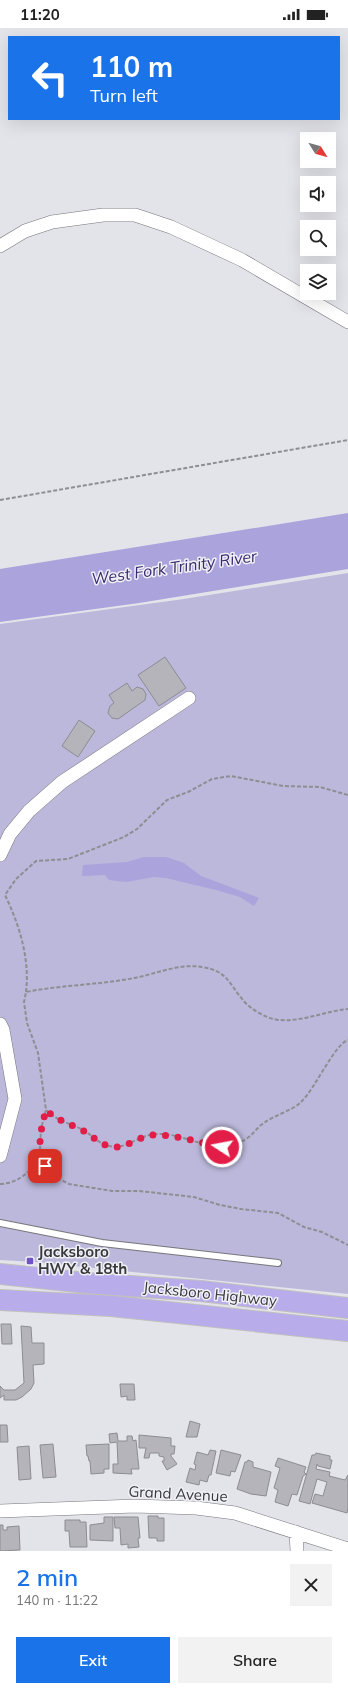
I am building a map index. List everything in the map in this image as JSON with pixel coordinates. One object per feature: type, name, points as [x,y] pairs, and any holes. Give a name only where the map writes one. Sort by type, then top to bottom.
[{"type":"main road","name":"Jacksboro Highway","points":[[0,1274],[87,1283],[201,1291],[348,1308]]},
{"type":"main road","name":"Jacksboro Highway","points":[[0,1300],[111,1306],[348,1331]]},
{"type":"street","points":[[0,246],[25,231],[52,222],[103,215],[135,215],[171,227],[242,260],[348,322]]},
{"type":"street","points":[[0,855],[10,834],[29,811],[62,782],[189,698]]},
{"type":"street","points":[[0,1024],[3,1030],[15,1099],[0,1156]]},
{"type":"street","name":"Grand Avenue","points":[[0,1511],[135,1506],[196,1508],[235,1513],[348,1548]]},
{"type":"street","points":[[296,1532],[297,1551]]},
{"type":"lane","points":[[0,1223],[102,1243],[278,1263]]},
{"type":"path","points":[[0,500],[348,440]]},
{"type":"path","points":[[348,795],[320,787],[283,786],[231,776],[212,779],[188,792],[167,800],[137,829],[124,837],[68,859],[36,861],[16,878],[5,895],[13,912],[20,934],[27,979],[24,1002],[26,1023],[38,1053],[46,1110],[40,1129],[40,1148],[42,1160],[54,1176],[69,1184],[112,1191],[139,1191],[194,1197],[241,1210],[278,1213],[304,1227],[322,1232],[348,1245]]},
{"type":"path","points":[[26,992],[135,978],[181,967],[202,967],[222,974],[230,980],[243,1001],[260,1014],[278,1020],[294,1019],[348,1008]]},
{"type":"path","points":[[46,1110],[51,1116],[79,1128],[104,1145],[116,1147],[154,1134],[222,1147],[236,1144],[248,1138],[264,1123],[300,1103],[315,1085],[344,1042],[348,1040]]},
{"type":"path","points":[[0,1184],[12,1183],[26,1174],[42,1160]]},
{"type":"shaded area","points":[[348,573],[348,1294],[35,1262],[0,1260],[0,624],[184,599]]},
{"type":"water","name":"West Fork Trinity River","points":[[348,513],[348,569],[139,603],[0,622],[0,569]]},
{"type":"water","points":[[144,857],[166,857],[184,863],[201,876],[259,898],[254,906],[240,897],[166,878],[154,877],[126,882],[109,880],[105,875],[82,876],[83,865],[127,862]]},
{"type":"building","points":[[165,657],[186,688],[159,706],[138,675]]},
{"type":"building","points":[[127,683],[132,691],[137,687],[143,689],[146,694],[145,700],[118,719],[112,718],[108,713],[110,706],[114,703],[109,695]]},
{"type":"building","points":[[79,720],[95,731],[78,757],[62,746]]},
{"type":"building","points":[[1,1324],[11,1324],[12,1344],[2,1344]]},
{"type":"building","points":[[21,1326],[31,1327],[32,1343],[44,1343],[44,1364],[33,1365],[34,1383],[31,1389],[16,1400],[4,1400],[4,1395],[0,1398],[0,1386],[4,1390],[15,1390],[24,1383]]},
{"type":"building","points":[[120,1384],[134,1384],[135,1400],[127,1400],[127,1396],[121,1397]]},
{"type":"building","points":[[190,1421],[200,1424],[197,1437],[186,1437]]},
{"type":"building","points":[[0,1425],[7,1425],[8,1442],[0,1442]]},
{"type":"building","points":[[117,1433],[118,1441],[127,1441],[127,1436],[132,1436],[133,1441],[136,1440],[139,1469],[131,1469],[132,1474],[113,1473],[113,1464],[118,1464],[117,1442],[110,1443],[109,1434]]},
{"type":"building","points":[[139,1435],[171,1438],[171,1446],[175,1446],[174,1454],[171,1454],[171,1456],[177,1464],[167,1470],[162,1461],[164,1461],[164,1457],[159,1456],[159,1453],[150,1453],[149,1458],[144,1458],[146,1448],[139,1448]]},
{"type":"building","points":[[53,1444],[56,1477],[43,1478],[40,1445]]},
{"type":"building","points":[[109,1444],[109,1469],[104,1469],[104,1473],[91,1474],[90,1461],[87,1456],[86,1445]]},
{"type":"building","points":[[29,1446],[31,1479],[19,1480],[17,1447]]},
{"type":"building","points":[[210,1450],[216,1451],[211,1475],[209,1475],[207,1482],[200,1480],[199,1485],[186,1482],[190,1468],[195,1470],[196,1465],[194,1464],[197,1452],[208,1455]]},
{"type":"building","points":[[221,1450],[241,1455],[235,1472],[231,1471],[230,1476],[216,1473]]},
{"type":"building","points":[[316,1453],[330,1456],[330,1460],[332,1460],[330,1469],[318,1466],[317,1464],[316,1469],[330,1472],[329,1476],[345,1480],[348,1475],[347,1513],[312,1503],[315,1494],[323,1496],[327,1482],[317,1479],[310,1504],[299,1501],[312,1455],[315,1455]]},
{"type":"building","points":[[278,1458],[306,1467],[304,1472],[306,1474],[303,1476],[297,1495],[292,1494],[288,1506],[275,1502],[278,1490],[274,1488],[280,1468],[275,1466]]},
{"type":"building","points":[[248,1460],[253,1462],[253,1467],[271,1472],[266,1496],[251,1494],[237,1489],[245,1462]]},
{"type":"building","points":[[148,1516],[158,1516],[158,1518],[164,1518],[164,1541],[157,1541],[157,1538],[149,1538]]},
{"type":"building","points":[[104,1517],[113,1517],[113,1541],[90,1540],[90,1525],[104,1523]]},
{"type":"building","points":[[114,1517],[138,1517],[140,1538],[138,1538],[139,1547],[128,1548],[128,1544],[121,1545],[120,1528],[115,1528]]},
{"type":"building","points":[[65,1520],[80,1520],[80,1522],[86,1522],[87,1547],[70,1547],[69,1531],[65,1531]]},
{"type":"building","points":[[0,1525],[3,1525],[3,1530],[7,1530],[7,1527],[19,1526],[20,1550],[0,1551]]},
{"type":"place","name":"Jacksboro HWY & 18th","points":[[30,1261]]},
{"type":"route","points":[[45,1166],[42,1160],[40,1148],[40,1129],[46,1110],[51,1116],[79,1128],[104,1145],[116,1147],[154,1134],[222,1147]]}]
